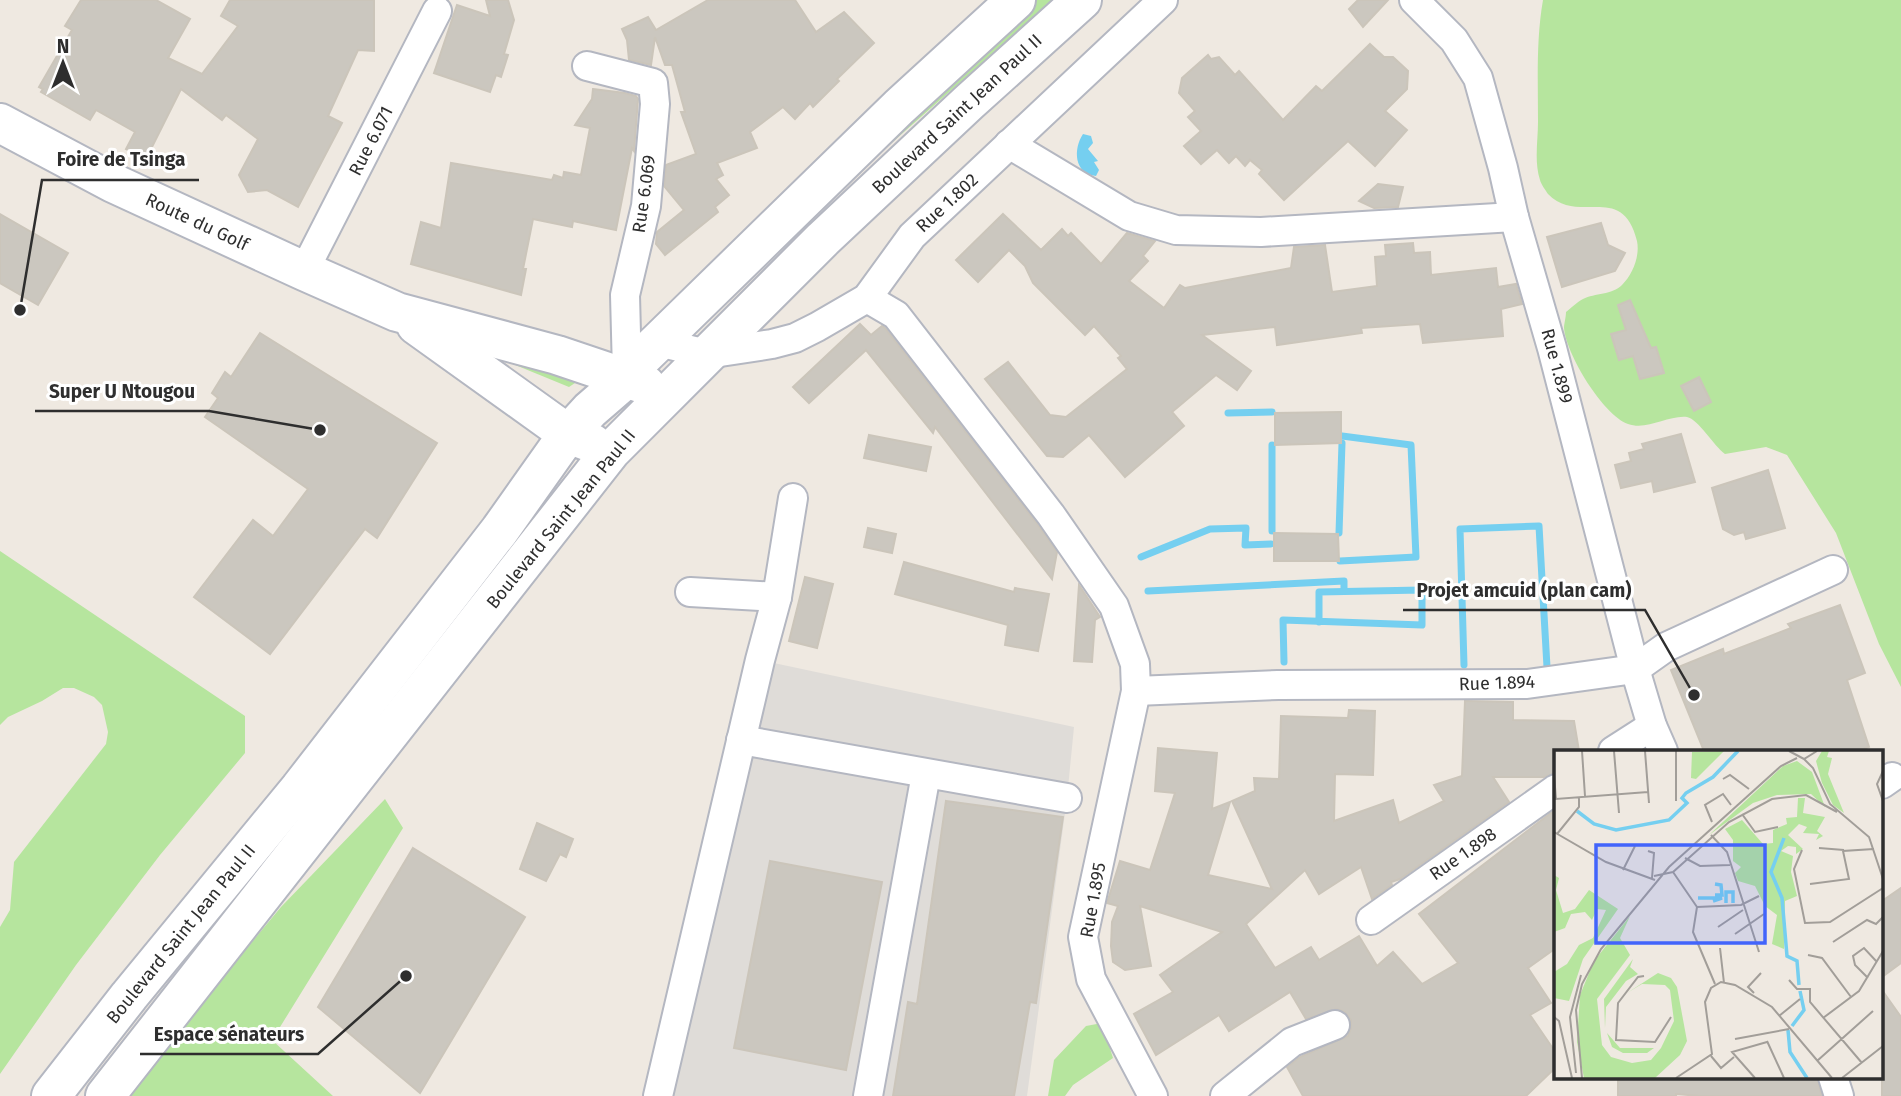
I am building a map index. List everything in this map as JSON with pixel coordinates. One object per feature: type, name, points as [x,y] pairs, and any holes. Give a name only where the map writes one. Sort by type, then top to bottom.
[{"type":"main road","name":"Boulevard Saint Jean Paul II","points":[[51,1096],[129,996],[300,788],[500,530],[568,434],[658,342],[899,107],[1016,0]]},
{"type":"main road","name":"Boulevard Saint Jean Paul II","points":[[105,1096],[611,451],[823,239],[1082,0]]},
{"type":"main road","name":"Route du Golf","points":[[0,123],[113,183],[397,312],[627,375],[671,393]]},
{"type":"main road","name":"Route du Golf","points":[[397,312],[568,434],[611,451]]},
{"type":"street","name":"Rue 1.802","points":[[707,354],[795,338],[867,298],[912,236],[1163,0]]},
{"type":"street","name":"Rue 1.899","points":[[1415,0],[1454,40],[1478,78],[1552,348],[1635,669],[1657,738]]},
{"type":"street","name":"Rue 6.071","points":[[304,271],[437,11]]},
{"type":"street","name":"Rue 6.069","points":[[587,66],[653,83],[655,104],[646,206],[625,295],[627,375]]},
{"type":"street","points":[[1009,144],[1129,216],[1177,230],[1261,232],[1514,217]]},
{"type":"street","name":"Rue 1.895","points":[[867,298],[896,315],[1051,515],[1114,606],[1135,664],[1136,691],[1083,937],[1091,979],[1153,1096]]},
{"type":"street","points":[[658,342],[707,354]]},
{"type":"street","points":[[658,1096],[777,597],[793,498]]},
{"type":"street","name":"Rue 1.894","points":[[1136,691],[1278,685],[1527,684],[1635,669],[1666,647],[1833,569]]},
{"type":"street","points":[[690,592],[777,597]]},
{"type":"street","points":[[1616,750],[1657,738]]},
{"type":"street","points":[[741,740],[1067,798]]},
{"type":"street","points":[[868,1096],[926,774]]},
{"type":"street","name":"Rue 1.898","points":[[1371,920],[1554,790]]},
{"type":"street","points":[[1224,1096],[1292,1042],[1335,1026]]},
{"type":"street","points":[[1833,1078],[1839,1096]]},
{"type":"green space","points":[[1037,0],[1053,0],[852,178],[947,80]]},
{"type":"green space","points":[[1543,0],[1901,0],[1901,687],[1879,644],[1836,533],[1787,455],[1766,447],[1725,454],[1696,422],[1687,417],[1643,426],[1628,424],[1597,397],[1571,353],[1564,328],[1566,312],[1583,299],[1613,291],[1622,285],[1635,265],[1638,247],[1630,223],[1621,213],[1610,208],[1560,203],[1548,194],[1541,182],[1537,158],[1538,61]]},
{"type":"green space","points":[[457,341],[575,380],[575,383],[569,387]]},
{"type":"green space","points":[[0,551],[245,716],[245,753],[160,855],[76,965],[0,1074],[0,927],[10,910],[14,862],[106,744],[108,732],[102,705],[94,697],[74,688],[63,688],[8,717],[0,725]]},
{"type":"green space","points":[[385,799],[403,828],[272,1040],[333,1096],[127,1096],[281,907]]},
{"type":"green space","points":[[1102,1023],[1113,1058],[1073,1085],[1065,1096],[1048,1096],[1054,1060],[1086,1026]]},
{"type":"shaded area","points":[[760,660],[1074,727],[1027,1096],[658,1096]]},
{"type":"water","points":[[1083,134],[1091,136],[1093,143],[1088,149],[1098,161],[1094,162],[1099,170],[1096,176],[1083,171],[1078,160],[1078,147]]},
{"type":"building","points":[[81,0],[156,0],[190,19],[168,58],[202,74],[238,26],[221,16],[230,0],[374,0],[374,51],[358,50],[328,116],[342,123],[298,207],[267,190],[248,192],[239,175],[258,139],[226,115],[222,120],[181,89],[146,159],[126,149],[135,132],[96,110],[90,120],[41,92],[43,89],[39,87],[72,30],[65,26]]},
{"type":"building","points":[[486,0],[508,0],[514,20],[504,54],[508,55],[501,77],[496,75],[490,92],[434,73],[457,5],[490,16]]},
{"type":"building","points":[[708,0],[795,0],[816,32],[844,12],[874,43],[813,107],[810,103],[795,119],[783,107],[750,132],[757,148],[717,163],[723,175],[716,179],[729,195],[715,207],[718,212],[665,255],[656,244],[657,232],[684,210],[664,186],[666,165],[696,154],[681,112],[685,112],[672,65],[665,65],[655,37],[651,65],[629,60],[627,40],[622,29],[648,17],[656,30]]},
{"type":"building","points":[[1358,0],[1388,0],[1363,27],[1349,9]]},
{"type":"building","points":[[1370,44],[1384,57],[1393,57],[1408,71],[1407,89],[1385,111],[1407,130],[1375,166],[1348,141],[1284,200],[1259,174],[1262,170],[1250,160],[1245,166],[1236,156],[1229,163],[1217,150],[1201,164],[1184,146],[1201,131],[1188,117],[1195,111],[1179,93],[1182,78],[1208,55],[1211,59],[1219,57],[1235,75],[1239,71],[1283,120],[1316,86],[1322,91]]},
{"type":"building","points":[[593,89],[625,93],[638,99],[634,151],[632,148],[616,230],[573,221],[572,227],[533,219],[521,295],[411,264],[421,222],[441,228],[451,163],[552,180],[554,175],[563,178],[564,172],[581,175],[590,128],[575,125],[592,99]]},
{"type":"building","points":[[1378,184],[1403,187],[1398,207],[1374,208],[1359,201]]},
{"type":"building","points":[[0,214],[68,253],[38,305],[0,283]]},
{"type":"building","points":[[1003,214],[1041,250],[1062,229],[1068,236],[1071,233],[1101,264],[1127,233],[1155,241],[1143,256],[1148,261],[1129,281],[1164,308],[1180,285],[1185,288],[1291,268],[1294,247],[1325,245],[1332,292],[1377,286],[1375,257],[1386,256],[1385,245],[1413,243],[1414,253],[1430,252],[1431,275],[1496,268],[1498,287],[1516,284],[1522,304],[1501,309],[1503,336],[1423,343],[1420,324],[1361,328],[1362,333],[1277,345],[1275,327],[1202,335],[1251,371],[1237,390],[1216,375],[1172,412],[1184,426],[1125,477],[1089,435],[1063,457],[1047,456],[985,379],[1008,362],[1050,415],[1066,417],[1127,369],[1118,358],[1121,356],[1094,326],[1085,335],[1033,283],[1025,266],[1009,250],[978,282],[956,260]]},
{"type":"building","points":[[1601,223],[1608,245],[1625,253],[1615,271],[1562,287],[1547,237]]},
{"type":"building","points":[[1630,300],[1651,348],[1656,347],[1664,373],[1640,379],[1633,356],[1619,360],[1611,334],[1626,330],[1618,305]]},
{"type":"building","points":[[860,324],[871,335],[882,326],[885,328],[1038,525],[1057,552],[1052,579],[935,427],[933,433],[866,350],[809,403],[793,387]]},
{"type":"building","points":[[260,333],[437,443],[377,538],[365,529],[270,654],[194,597],[253,520],[273,536],[308,489],[205,417],[218,398],[212,393],[225,372],[231,377]]},
{"type":"building","points":[[1699,377],[1711,402],[1694,411],[1681,386]]},
{"type":"building","points":[[1341,412],[1341,443],[1275,445],[1275,413]]},
{"type":"building","points":[[1681,434],[1695,482],[1654,492],[1652,481],[1621,488],[1615,465],[1631,461],[1629,453],[1644,449],[1642,444]]},
{"type":"building","points":[[869,435],[931,447],[926,471],[864,458]]},
{"type":"building","points":[[1768,470],[1785,528],[1746,539],[1744,532],[1734,535],[1723,529],[1712,488]]},
{"type":"building","points":[[868,528],[896,534],[892,553],[864,547]]},
{"type":"building","points":[[1274,533],[1338,534],[1339,561],[1274,561]]},
{"type":"building","points":[[904,562],[1014,592],[1015,588],[1049,594],[1038,651],[1005,645],[1008,625],[895,594]]},
{"type":"building","points":[[805,577],[833,584],[817,648],[789,641]]},
{"type":"building","points":[[1079,585],[1100,617],[1095,620],[1092,662],[1074,661]]},
{"type":"building","points":[[1840,605],[1865,673],[1847,680],[1869,747],[1861,750],[1704,750],[1671,670],[1723,649],[1724,654],[1791,628],[1788,624]]},
{"type":"building","points":[[1465,701],[1513,702],[1513,720],[1574,721],[1579,750],[1554,750],[1554,774],[1544,777],[1493,777],[1509,802],[1400,879],[1391,882],[1392,885],[1372,899],[1361,867],[1319,894],[1305,870],[1246,924],[1275,968],[1311,947],[1319,960],[1359,936],[1377,966],[1393,952],[1422,984],[1458,963],[1419,914],[1554,811],[1554,949],[1528,968],[1551,1003],[1530,1015],[1554,1050],[1554,1069],[1526,1096],[1303,1096],[1287,1067],[1300,1057],[1348,1036],[1351,1020],[1345,1012],[1337,1009],[1306,1019],[1290,992],[1229,1031],[1219,1015],[1156,1055],[1134,1014],[1173,992],[1160,975],[1222,932],[1140,906],[1151,966],[1125,970],[1113,962],[1112,922],[1118,906],[1107,903],[1120,861],[1150,870],[1175,793],[1155,791],[1158,748],[1217,753],[1212,809],[1230,802],[1208,875],[1272,889],[1232,801],[1255,791],[1254,778],[1279,779],[1281,716],[1348,718],[1349,710],[1375,711],[1373,775],[1335,774],[1334,821],[1393,800],[1399,823],[1444,801],[1434,785],[1462,776]]},
{"type":"building","points":[[946,801],[1063,817],[1036,1003],[1030,1002],[1014,1096],[893,1096],[908,1002],[917,1004]]},
{"type":"building","points":[[537,823],[573,839],[566,857],[560,854],[546,881],[520,869]]},
{"type":"building","points":[[413,848],[525,917],[420,1093],[318,1007]]},
{"type":"building","points":[[770,861],[882,882],[846,1070],[734,1048]]},
{"type":"building","points":[[1901,888],[1901,963],[1884,976],[1884,900]]},
{"type":"building","points":[[1884,993],[1901,1017],[1901,1096],[1882,1096]]},
{"type":"building","points":[[1618,1078],[1817,1078],[1822,1096],[1676,1094],[1618,1096]]},
{"type":"waterway","points":[[1228,413],[1272,412]]},
{"type":"waterway","points":[[1340,561],[1416,557],[1411,445],[1342,436]]},
{"type":"waterway","points":[[1339,533],[1342,443]]},
{"type":"waterway","points":[[1272,445],[1272,531]]},
{"type":"waterway","points":[[1464,665],[1460,529],[1539,526],[1547,667]]},
{"type":"waterway","points":[[1141,557],[1210,529],[1246,528],[1245,545],[1271,544]]},
{"type":"waterway","points":[[1148,591],[1344,581],[1344,591]]},
{"type":"waterway","points":[[1284,662],[1283,620],[1422,625],[1422,590],[1319,592],[1319,622]]},
{"type":"place","name":"Foire de Tsinga","points":[[20,310]]},
{"type":"place","name":"Super U Ntougou","points":[[320,430]]},
{"type":"place","name":"Projet amcuid (plan cam)","points":[[1694,695]]},
{"type":"place","name":"Espace sénateurs","points":[[406,976]]}]
